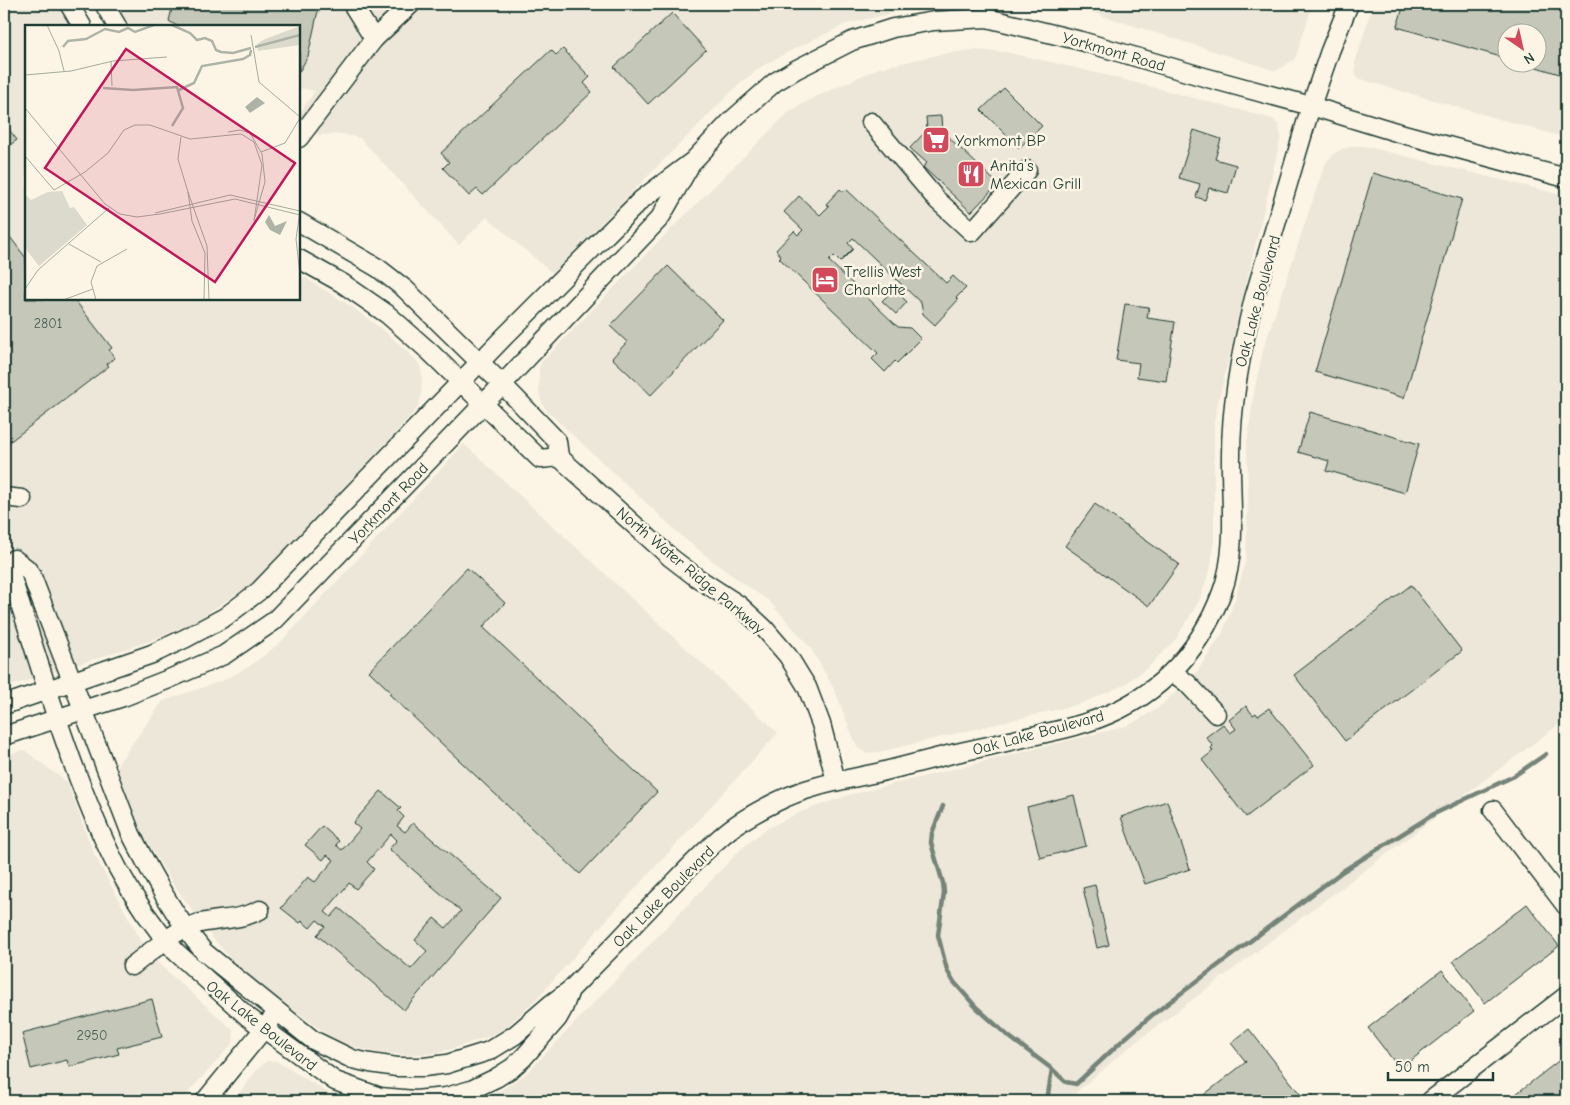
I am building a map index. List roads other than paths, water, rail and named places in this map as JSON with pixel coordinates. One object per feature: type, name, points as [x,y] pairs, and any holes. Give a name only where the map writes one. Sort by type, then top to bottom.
[{"type":"street","points":[[69,4],[81,25]]},
{"type":"street","points":[[104,4],[116,25]]},
{"type":"street","points":[[352,4],[374,39]]},
{"type":"street","points":[[300,137],[374,39],[411,4]]},
{"type":"street","name":"Oak Lake Boulevard","points":[[570,990],[567,1001],[558,1018],[512,1068],[471,1090],[426,1100],[380,1097],[335,1081],[248,1018],[203,978],[166,941],[144,913],[110,854],[90,809],[57,719],[12,578],[14,559],[31,574],[131,834],[149,869],[185,928],[204,952],[313,1040],[352,1059],[397,1067],[424,1067],[447,1064],[489,1051],[515,1035],[570,990],[701,855],[730,829],[775,802],[794,793],[836,781],[883,772],[1084,723],[1140,699],[1172,672],[1185,658],[1211,619],[1226,579],[1232,545],[1230,455],[1232,430],[1239,365],[1254,298],[1311,106],[1349,4]]},
{"type":"street","name":"Yorkmont Road","points":[[4,705],[152,654],[225,617],[252,596],[641,200],[693,161],[732,120],[775,82],[852,41],[901,27],[989,11],[1081,41],[1204,77],[1566,178]]},
{"type":"street","points":[[871,122],[937,200],[972,232],[1027,170]]},
{"type":"street","name":"Yorkmont Road","points":[[4,736],[169,679],[224,655],[274,621],[660,218],[693,161]]},
{"type":"street","points":[[300,223],[384,274],[405,290],[480,362],[557,441],[558,457],[540,459],[461,382],[386,314],[342,283],[300,260]]},
{"type":"street","name":"North Water Ridge Parkway","points":[[558,457],[670,557],[696,577],[739,605],[770,635],[788,656],[807,687],[821,724],[836,781]]},
{"type":"street","points":[[4,497],[22,500]]},
{"type":"street","points":[[1172,672],[1187,683],[1216,714]]},
{"type":"street","points":[[1493,810],[1566,906]]},
{"type":"street","points":[[132,966],[185,928],[195,924],[243,917],[260,910]]},
{"type":"street","points":[[1430,1101],[1566,996]]},
{"type":"street","points":[[205,1101],[278,1012]]},
{"type":"waterway","points":[[943,806],[932,833],[931,843],[943,883],[944,893],[938,935],[947,970],[954,982],[976,1007],[1007,1035],[1066,1082],[1076,1084],[1151,1016],[1343,871],[1434,814],[1514,776],[1546,754]]},
{"type":"waterway","points":[[1047,1101],[1052,1069]]},
{"type":"place","name":"Yorkmont BP","points":[[936,140]]},
{"type":"place","name":"Anita’s Mexican Grill","points":[[971,174]]},
{"type":"place","name":"Trellis West Charlotte","points":[[825,280]]}]
